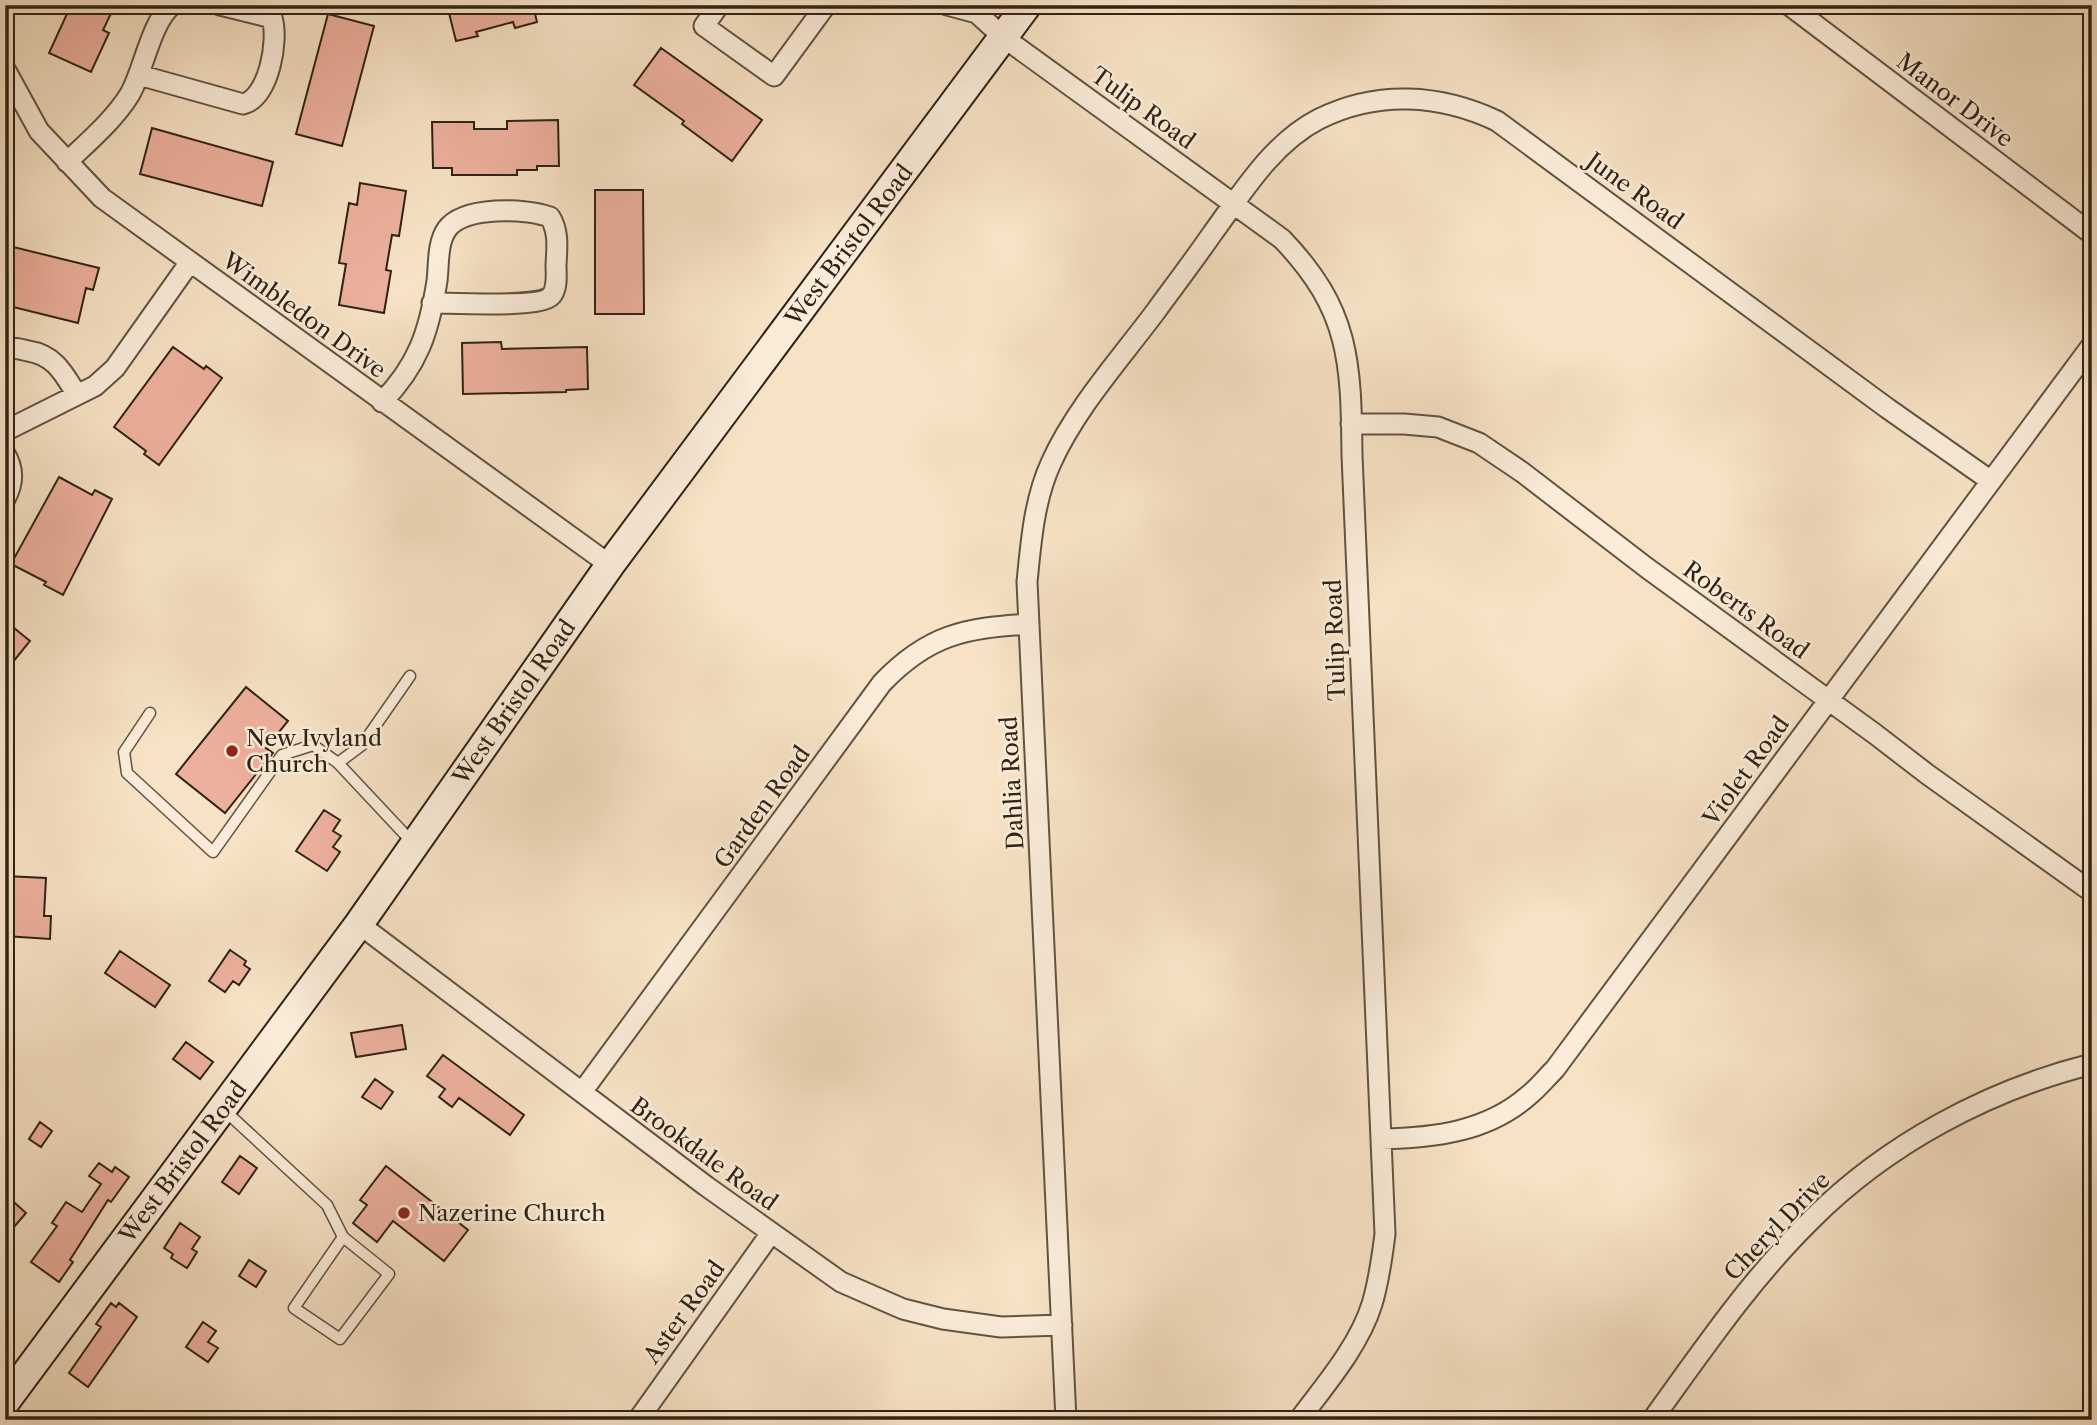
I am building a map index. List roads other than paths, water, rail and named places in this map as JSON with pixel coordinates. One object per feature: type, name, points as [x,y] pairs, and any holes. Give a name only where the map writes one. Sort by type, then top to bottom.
[{"type":"main road","name":"West Bristol Road","points":[[8,1391],[359,924],[610,565],[1027,5]]},
{"type":"street","points":[[67,162],[121,107],[139,75],[163,18],[172,5]]},
{"type":"street","points":[[139,75],[243,104],[251,102],[265,83],[275,38],[272,18],[220,5]]},
{"type":"street","points":[[719,5],[704,26],[774,76],[826,5]]},
{"type":"street","name":"Tulip Road","points":[[947,5],[970,9],[1003,37],[1282,239],[1324,292],[1335,312],[1342,334],[1351,393],[1385,1234],[1380,1272],[1371,1306],[1349,1350],[1299,1420]]},
{"type":"street","name":"Manor Drive","points":[[1789,5],[2092,234]]},
{"type":"street","name":"Wimbledon Drive","points":[[5,69],[40,131],[102,198],[610,565]]},
{"type":"street","name":"June Road","points":[[1234,204],[1281,146],[1318,119],[1343,108],[1392,98],[1426,100],[1475,111],[1514,132],[1887,408],[1991,481]]},
{"type":"street","name":"Dahlia Road","points":[[1066,1420],[1027,582],[1033,525],[1051,464],[1084,408],[1234,204]]},
{"type":"street","points":[[382,402],[401,382],[420,349],[432,303],[443,237],[449,227],[461,217],[479,213],[523,212],[550,217],[556,228],[556,286],[552,296],[545,301],[528,304],[432,303]]},
{"type":"street","points":[[5,431],[95,386],[115,368],[190,262]]},
{"type":"street","name":"Violet Road","points":[[1381,1139],[1415,1138],[1463,1131],[1512,1108],[1528,1096],[1567,1055],[2092,345]]},
{"type":"street","points":[[5,349],[37,352],[50,357],[63,371],[77,396]]},
{"type":"street","name":"Roberts Road","points":[[1351,424],[1438,427],[1479,443],[1522,472],[1647,568],[1938,782],[2092,892]]},
{"type":"street","points":[[5,454],[11,465],[13,480],[5,499]]},
{"type":"street","name":"Garden Road","points":[[582,1091],[882,683],[906,659],[933,642],[988,627],[1029,624]]},
{"type":"street","name":"Brookdale Road","points":[[359,924],[582,1091],[599,1107],[841,1282],[903,1309],[977,1325],[1062,1325]]},
{"type":"street","name":"Cheryl Drive","points":[[1652,1420],[1761,1274],[1810,1220],[1838,1195],[1908,1142],[1973,1107],[2026,1084],[2092,1064]]},
{"type":"street","name":"Aster Road","points":[[638,1420],[771,1233]]},
{"type":"lane","points":[[338,763],[362,745],[410,676]]},
{"type":"lane","points":[[150,713],[124,752],[127,773],[213,852],[282,755],[313,745],[338,763],[414,845]]},
{"type":"lane","points":[[222,1109],[327,1205],[343,1237],[389,1273],[340,1339],[294,1308],[343,1237]]},
{"type":"place","name":"New Ivyland Church","points":[[232,751]]},
{"type":"place","name":"Nazerine Church","points":[[404,1213]]}]
